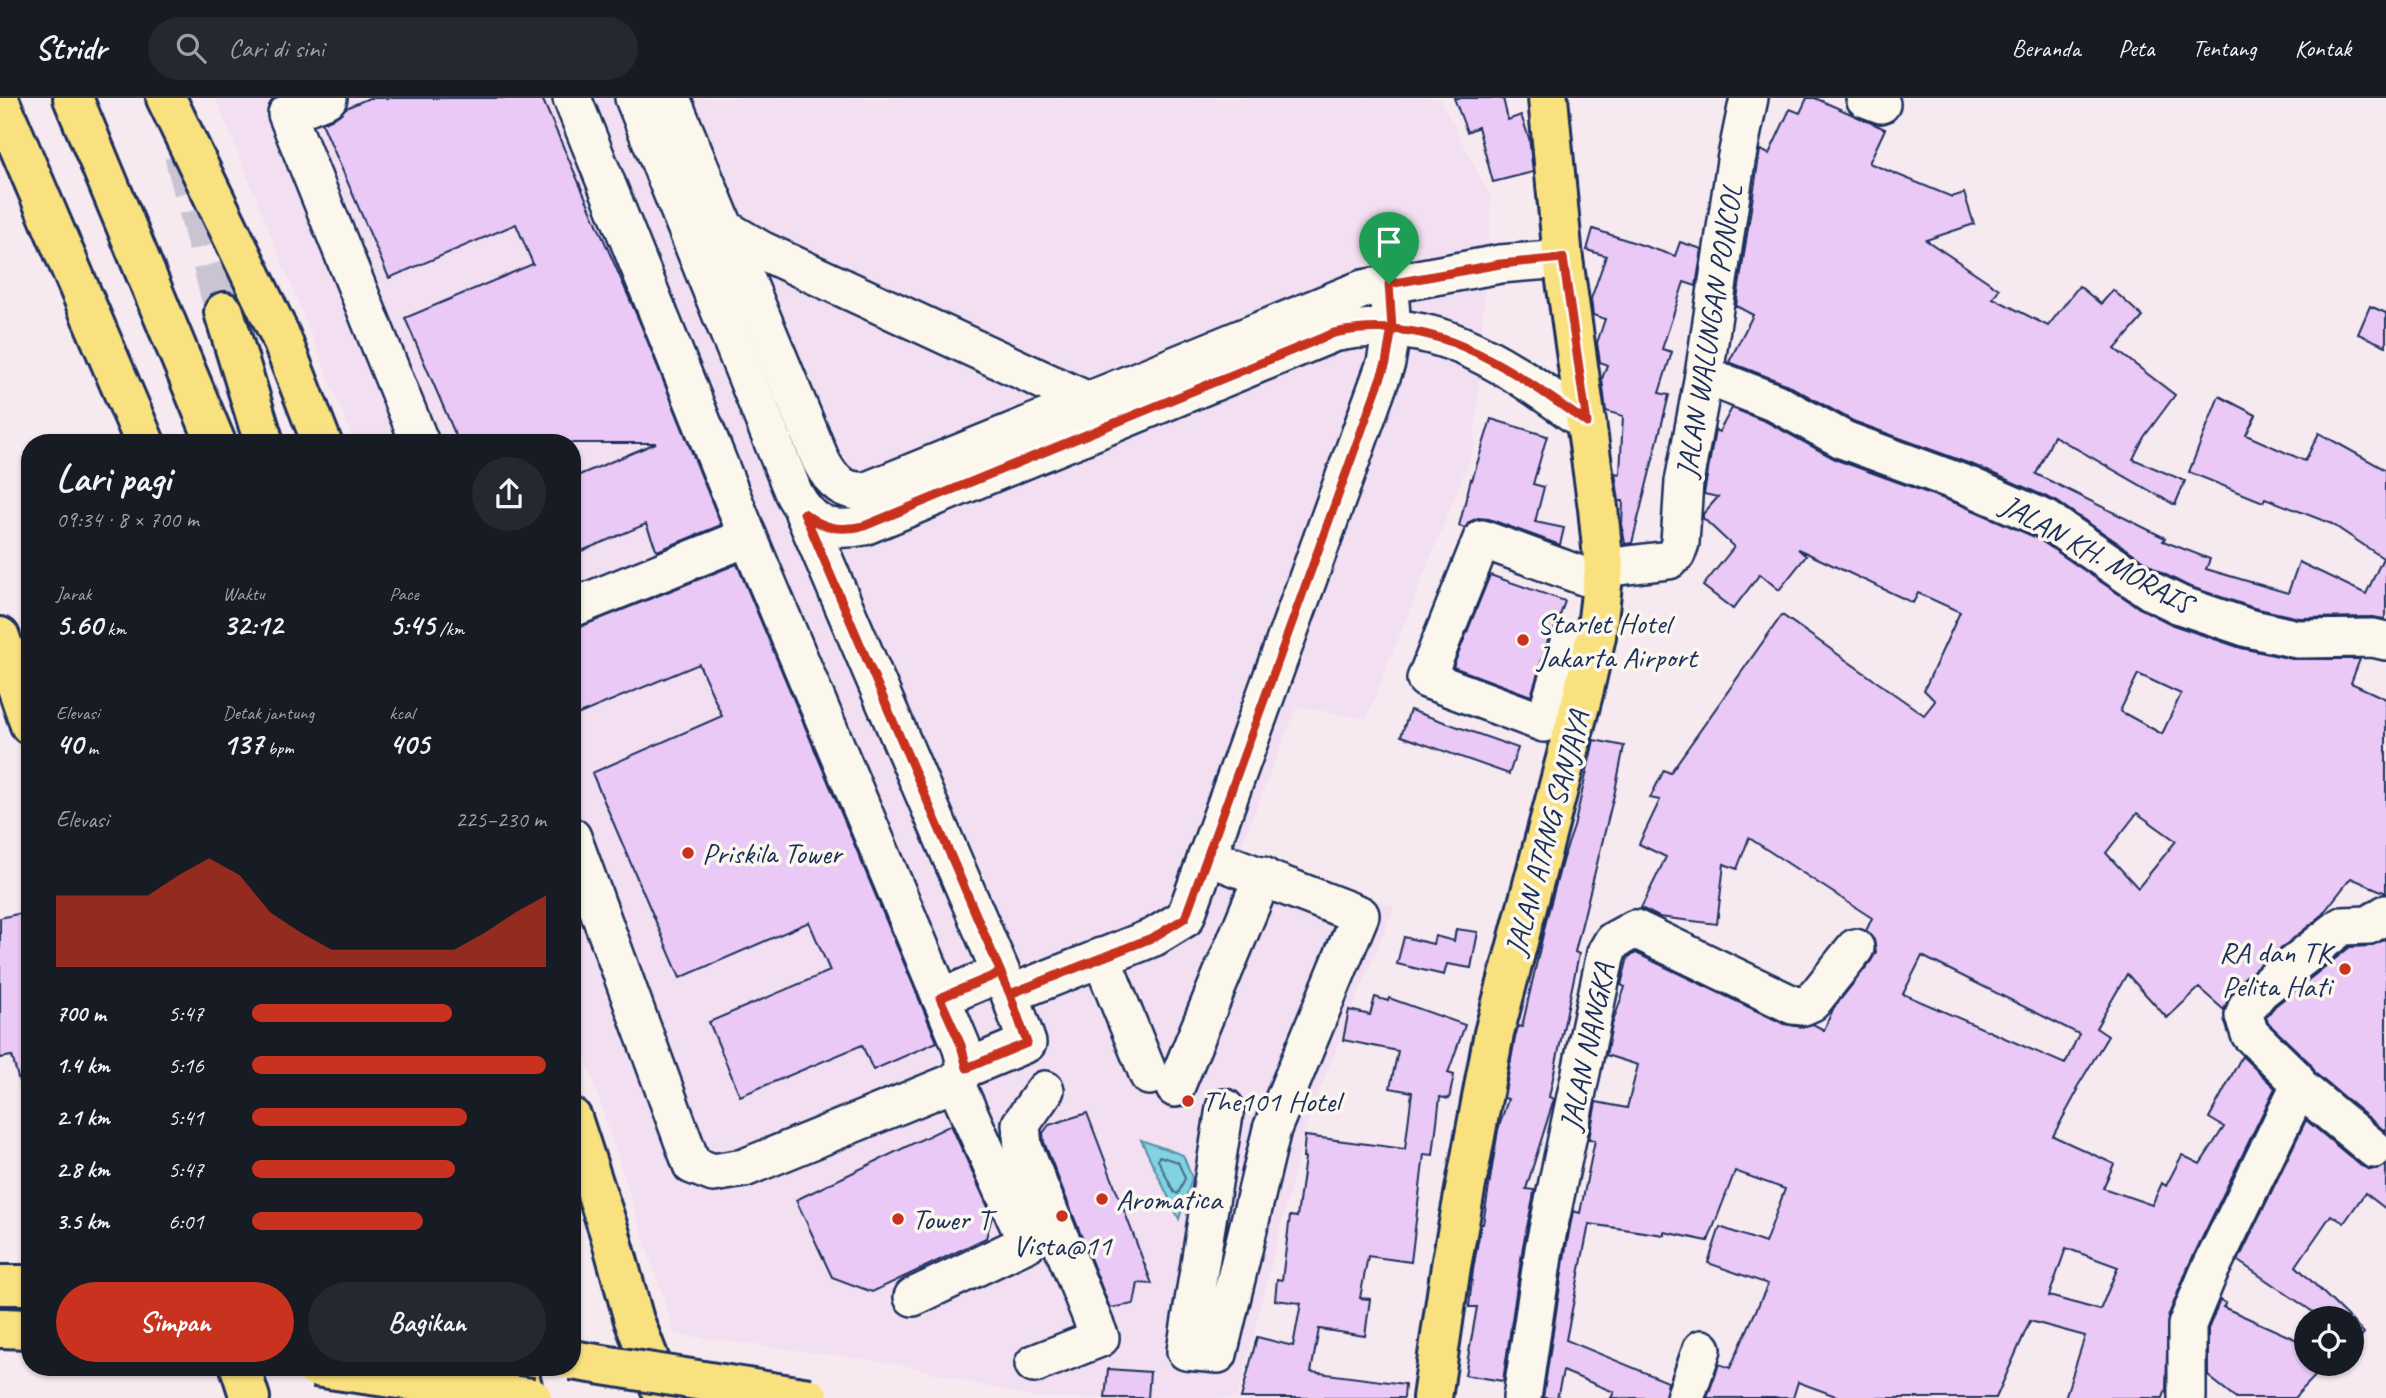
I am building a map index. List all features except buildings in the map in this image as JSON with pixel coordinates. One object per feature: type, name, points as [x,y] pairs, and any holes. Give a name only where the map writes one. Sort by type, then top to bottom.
[{"type":"main road","points":[[73,98],[212,434]]},
{"type":"main road","points":[[166,98],[279,335],[318,434]]},
{"type":"main road","name":"JALAN ATANG SANJAYA","points":[[1432,1398],[1451,1266],[1494,1033],[1558,728],[1596,636],[1603,576],[1598,508],[1563,258],[1548,98]]},
{"type":"main road","points":[[0,102],[141,434]]},
{"type":"main road","points":[[224,312],[261,434]]},
{"type":"main road","points":[[0,638],[21,699]]},
{"type":"main road","points":[[581,1145],[634,1320],[664,1398]]},
{"type":"main road","points":[[0,1285],[21,1285]]},
{"type":"main road","points":[[0,1328],[21,1329]]},
{"type":"main road","points":[[581,1361],[809,1398]]},
{"type":"main road","points":[[243,1376],[250,1398]]},
{"type":"main road","points":[[378,1376],[532,1398]]},
{"type":"main road","points":[[453,1376],[457,1398]]},
{"type":"main road","points":[[519,1376],[525,1398]]},
{"type":"street","points":[[328,98],[284,106],[416,434]]},
{"type":"street","points":[[572,98],[748,537],[961,1045],[961,1075],[1027,1243],[913,1297]]},
{"type":"street","points":[[581,862],[692,1165],[713,1173],[744,1168],[961,1075],[1027,1043],[1005,984],[804,513],[786,477],[634,98]]},
{"type":"street","points":[[671,98],[821,461],[836,482],[845,489],[856,492],[867,491],[1340,296],[1363,289],[1500,264],[1563,258]]},
{"type":"street","name":"JALAN WALUNGAN PONCOL","points":[[1603,576],[1676,554],[1680,543],[1684,482],[1749,98]]},
{"type":"street","points":[[727,230],[761,250],[1088,401]]},
{"type":"street","points":[[940,998],[1005,984],[1101,957],[1154,937],[1185,918],[1386,363],[1392,328],[1389,284]]},
{"type":"street","points":[[804,513],[813,520],[837,529],[864,526],[1334,333],[1354,329],[1392,328],[1446,340],[1474,350],[1509,369],[1587,423]]},
{"type":"street","name":"JALAN KH. MORAIS","points":[[1704,375],[1776,403],[1844,440],[1969,486],[2047,520],[2151,591],[2180,605],[2248,628],[2297,639],[2373,638],[2385,641]]},
{"type":"street","points":[[581,604],[748,537]]},
{"type":"street","points":[[1569,643],[1558,728],[1426,679],[1482,539],[1603,576]]},
{"type":"street","points":[[1207,856],[1360,915],[1272,1129],[1218,1354],[1185,1351],[1225,1108]]},
{"type":"street","points":[[1101,957],[1162,1082],[1263,876]]},
{"type":"street","points":[[2374,1149],[2299,1087],[2295,1078],[2250,1034],[2245,1016],[2247,1007],[2260,991],[2342,926],[2369,925],[2386,914]]},
{"type":"street","name":"JALAN NANGKA","points":[[1522,1398],[1544,1249],[1606,953],[1613,942],[1635,929],[1793,1005],[1802,1006],[1812,1002],[1855,948]]},
{"type":"street","points":[[2187,1398],[2187,1325],[2208,1274],[2299,1087]]},
{"type":"street","points":[[1034,1364],[1100,1338],[1023,1147],[1021,1124],[1045,1090]]},
{"type":"street","points":[[1685,1398],[1702,1349]]},
{"type":"shaded area","points":[[216,98],[1439,98],[1491,198],[1474,448],[1366,719],[1297,706],[1239,851],[1394,907],[1309,1116],[1237,1398],[1035,1398],[899,1364],[675,1334],[581,1043],[581,434],[351,434]]},
{"type":"water","points":[[1141,1140],[1183,1155],[1192,1178],[1179,1219]]},
{"type":"tunnel","points":[[183,154],[224,312]]},
{"type":"place","name":"Starlet Hotel Jakarta Airport","points":[[1523,640]]},
{"type":"place","name":"Priskila Tower","points":[[688,853]]},
{"type":"place","name":"RA dan TK Pelita Hati","points":[[2345,969]]},
{"type":"place","name":"The101 Hotel","points":[[1188,1101]]},
{"type":"place","name":"Aromatica","points":[[1102,1199]]},
{"type":"place","name":"Vista@11","points":[[1062,1216]]},
{"type":"place","name":"Tower T","points":[[898,1219]]},
{"type":"route","points":[[1389,284],[1392,328],[1386,363],[1185,918],[1154,937],[1010,994],[1000,973],[940,998],[961,1045],[967,1068],[1027,1043],[1010,994],[804,513],[813,520],[837,529],[864,526],[1334,333],[1354,329],[1377,327],[1392,328],[1411,330],[1474,350],[1501,363],[1587,423],[1563,258],[1500,264],[1389,284]]}]
